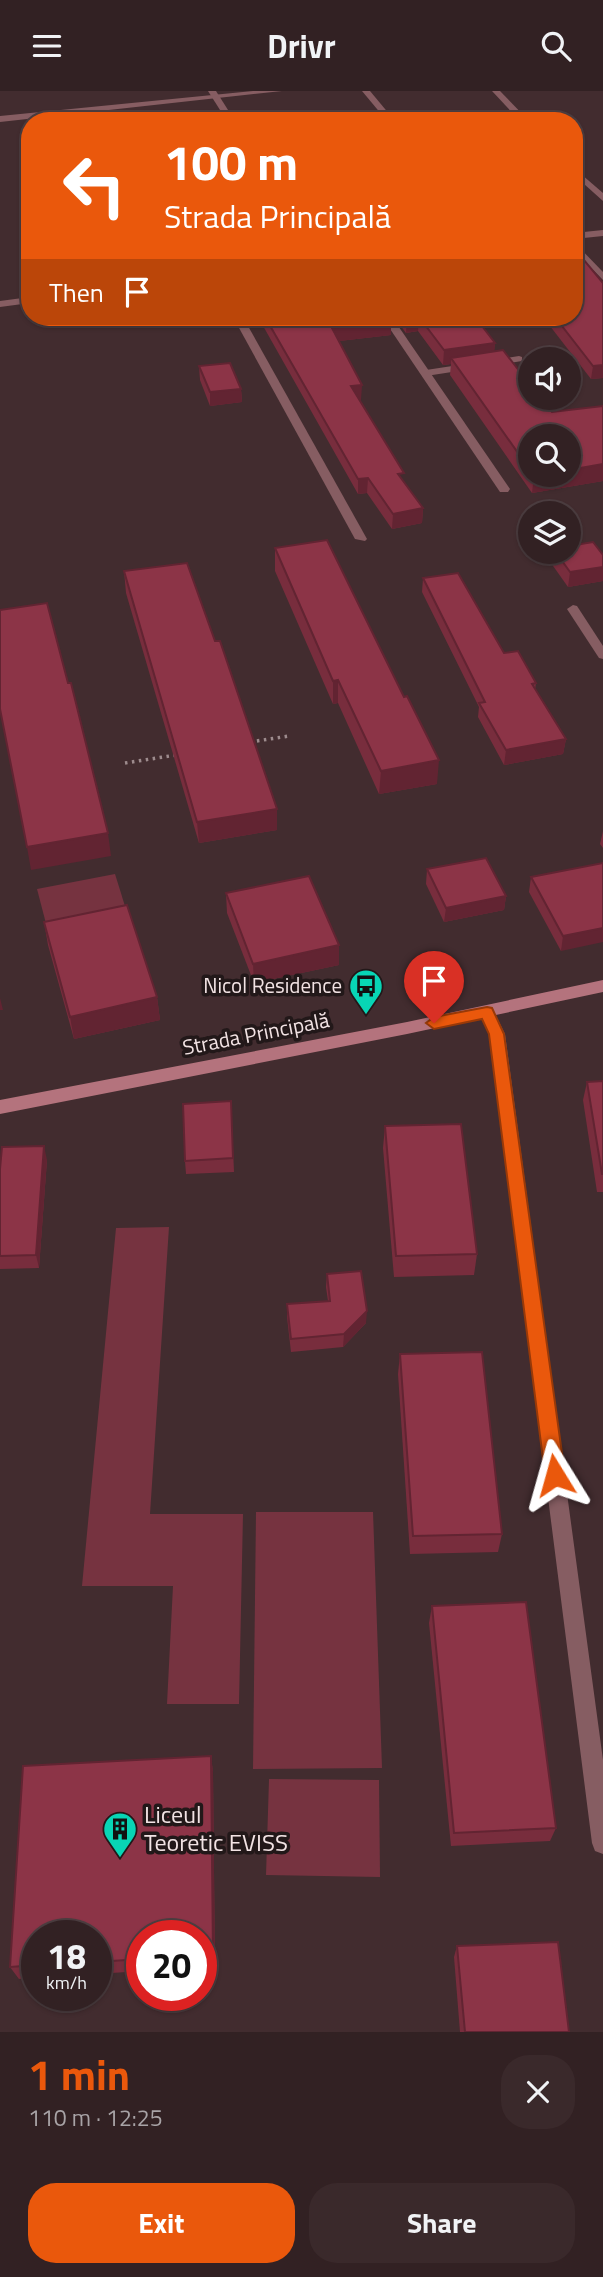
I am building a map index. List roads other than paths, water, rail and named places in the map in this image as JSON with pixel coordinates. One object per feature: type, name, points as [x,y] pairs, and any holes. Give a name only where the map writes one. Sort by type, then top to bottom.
[{"type":"street","points":[[64,112],[214,94],[278,91]]},
{"type":"street","points":[[0,119],[21,117]]},
{"type":"street","points":[[583,235],[603,233]]},
{"type":"street","points":[[0,304],[21,301]]},
{"type":"street","points":[[393,326],[504,489]]},
{"type":"street","name":"Strada Principală","points":[[0,1107],[487,1012],[603,986]]},
{"type":"lane","points":[[366,91],[384,112]]},
{"type":"lane","points":[[496,91],[516,112]]},
{"type":"lane","points":[[214,94],[225,112]]},
{"type":"lane","points":[[583,179],[603,198]]},
{"type":"lane","points":[[583,255],[603,277]]},
{"type":"lane","points":[[243,326],[361,539]]},
{"type":"lane","points":[[426,373],[518,359]]},
{"type":"lane","points":[[573,609],[603,655]]},
{"type":"lane","points":[[487,1012],[497,1034],[603,1843]]},
{"type":"place","name":"Nicol Residence","points":[[366,1016]]},
{"type":"place","name":"Liceul Teoretic EVISS","points":[[120,1859]]}]
